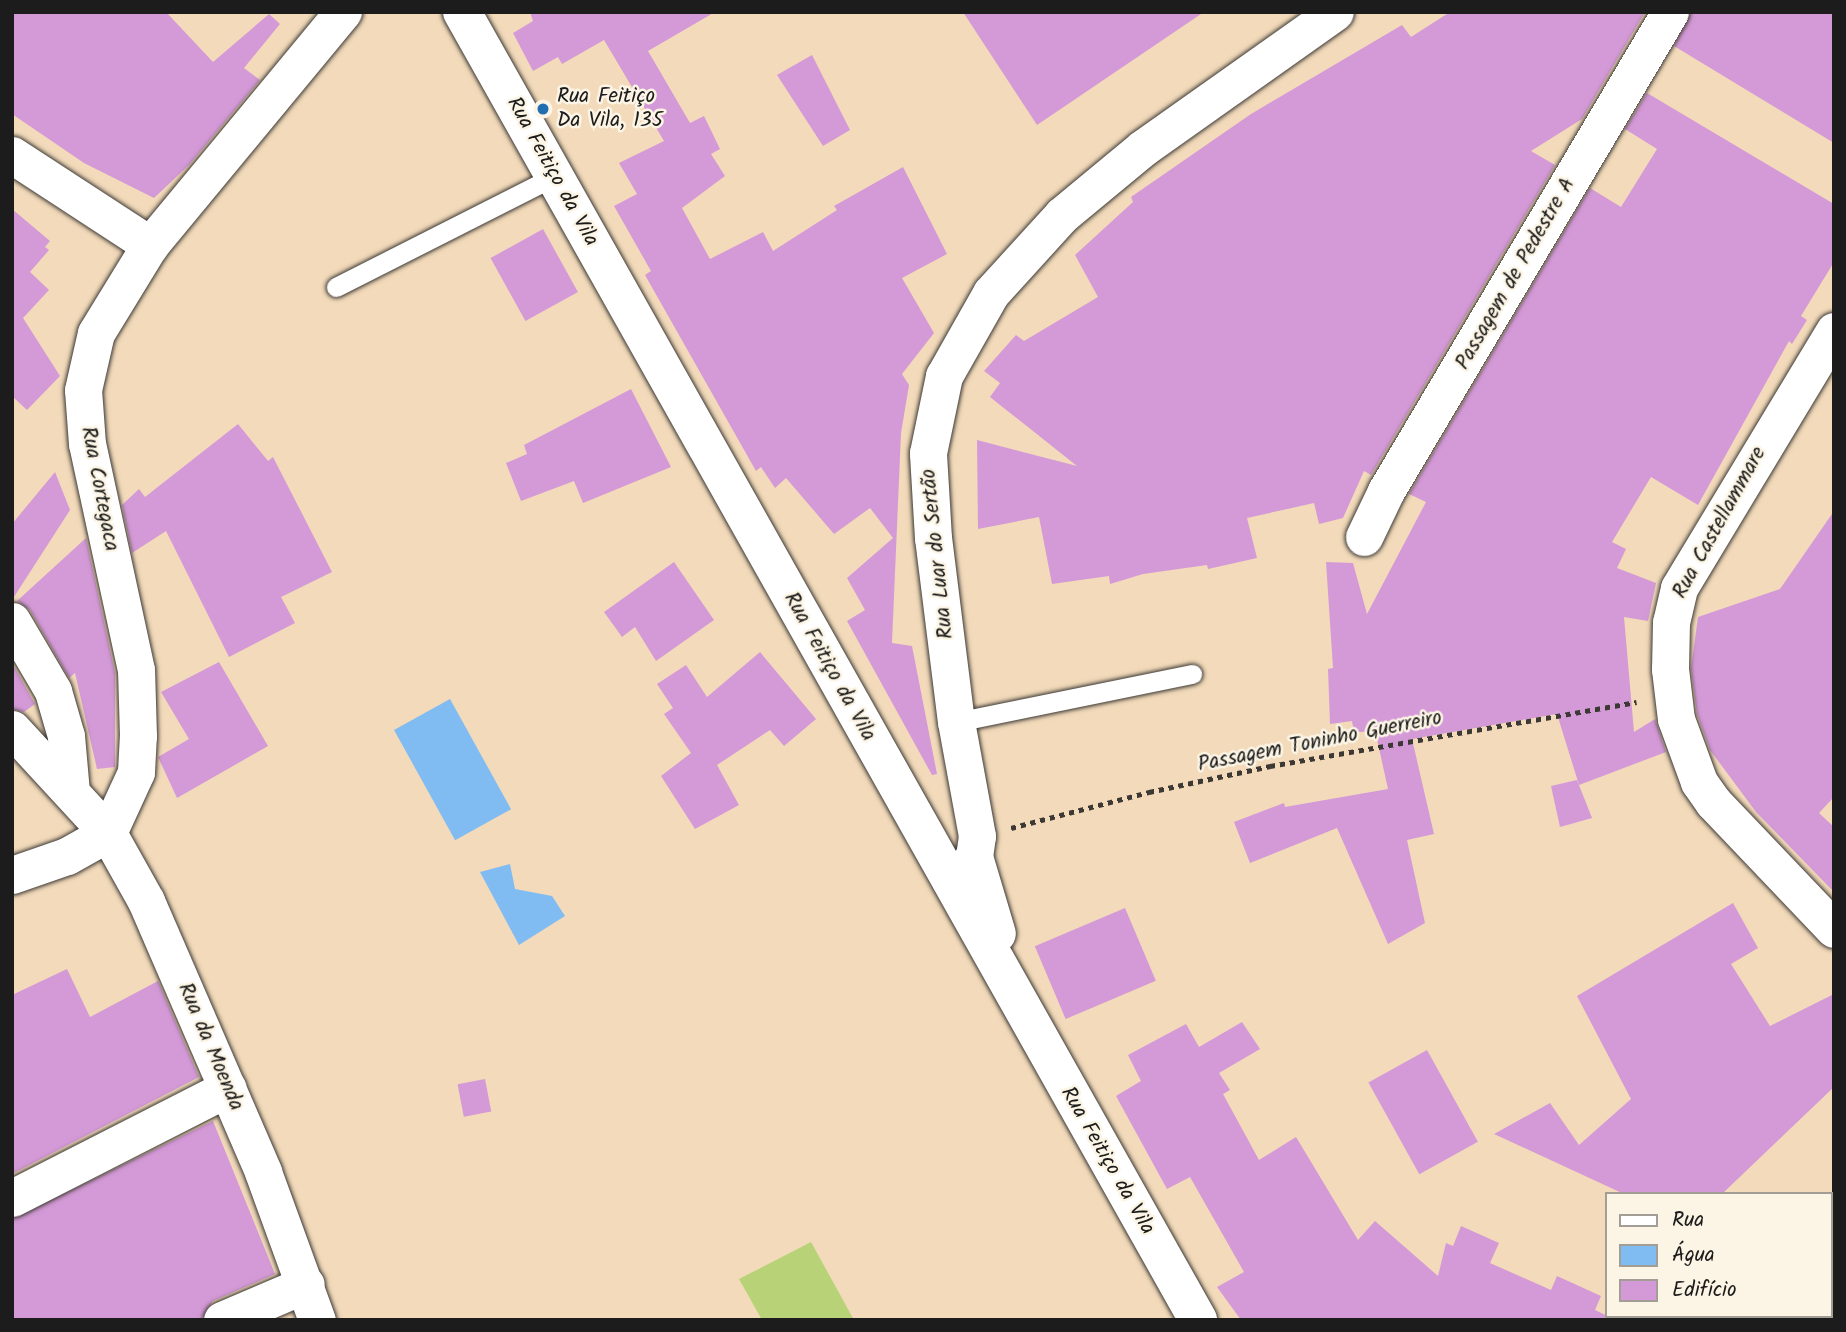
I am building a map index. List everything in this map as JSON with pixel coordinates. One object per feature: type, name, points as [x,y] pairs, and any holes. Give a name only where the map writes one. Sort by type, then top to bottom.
[{"type":"street","name":"Rua Cortegaca","points":[[108,833],[135,772],[136,670],[87,444],[83,390],[96,333],[150,245],[343,12]]},
{"type":"street","name":"Rua Feitiço da Vila","points":[[463,12],[555,176],[967,860],[1017,1000],[1198,1320]]},
{"type":"street","name":"Rua Luar do Sertão","points":[[967,860],[956,722],[933,538],[928,453],[944,376],[991,293],[1062,215],[1143,148],[1335,12]]},
{"type":"street","name":"Passagem de Pedestre A","points":[[1364,537],[1391,482],[1670,12]]},
{"type":"street","points":[[12,155],[150,245]]},
{"type":"street","name":"Rua Castellammare","points":[[1834,331],[1679,588],[1671,622],[1672,696],[1691,762],[1713,803],[1834,929]]},
{"type":"street","points":[[12,621],[53,691],[66,736],[71,792]]},
{"type":"street","name":"Rua da Moenda","points":[[12,729],[108,833],[146,901],[228,1088],[306,1284],[317,1320]]},
{"type":"street","points":[[12,875],[67,856],[108,833]]},
{"type":"street","points":[[12,1198],[228,1088]]},
{"type":"street","points":[[222,1320],[306,1284]]},
{"type":"lane","points":[[336,288],[555,176]]},
{"type":"lane","points":[[956,722],[1192,674]]},
{"type":"path","name":"Passagem Toninho Guerreiro","points":[[967,860],[1270,766],[1672,696]]},
{"type":"green space","points":[[811,1242],[854,1320],[762,1320],[739,1279]]},
{"type":"water","points":[[450,699],[511,809],[455,840],[394,730]]},
{"type":"water","points":[[510,864],[515,889],[552,896],[565,916],[519,945],[480,872]]},
{"type":"building","points":[[12,12],[166,12],[213,62],[269,14],[280,24],[244,68],[260,80],[189,165],[154,198],[84,163],[12,114]]},
{"type":"building","points":[[530,12],[715,12],[648,51],[690,123],[704,116],[720,149],[711,154],[725,176],[682,208],[710,259],[763,232],[773,251],[837,210],[834,206],[903,167],[947,254],[902,278],[934,333],[902,374],[909,385],[901,433],[892,643],[912,646],[937,774],[932,775],[847,621],[865,610],[847,578],[893,538],[870,508],[834,534],[786,478],[775,488],[761,467],[756,471],[645,275],[651,271],[614,206],[637,194],[619,163],[664,141],[604,40],[562,64],[558,57],[533,71],[513,33],[533,21]]},
{"type":"building","points":[[963,12],[1204,12],[1037,125]]},
{"type":"building","points":[[1450,12],[1645,12],[1582,119],[1531,151],[1555,165],[1371,475],[1364,471],[1343,518],[1319,524],[1314,503],[1247,518],[1257,558],[1208,569],[1207,565],[1143,574],[1110,584],[1109,576],[1052,584],[1039,517],[978,529],[977,440],[1077,466],[990,397],[1000,383],[984,371],[1016,335],[1024,341],[1098,297],[1075,255],[1133,202],[1131,197],[1251,114],[1402,25],[1411,37]]},
{"type":"building","points":[[1691,12],[1834,12],[1834,143],[1674,46]]},
{"type":"building","points":[[812,55],[850,130],[823,146],[777,75]]},
{"type":"building","points":[[1647,93],[1834,204],[1834,262],[1801,316],[1807,320],[1792,344],[1789,341],[1698,505],[1651,477],[1612,542],[1626,549],[1617,568],[1656,583],[1648,621],[1624,617],[1634,732],[1655,719],[1666,752],[1579,785],[1557,714],[1412,739],[1434,834],[1407,840],[1425,923],[1388,944],[1337,828],[1250,863],[1234,822],[1284,803],[1285,807],[1388,789],[1375,730],[1354,733],[1352,721],[1330,724],[1328,669],[1333,668],[1326,562],[1353,563],[1367,614],[1426,502],[1409,494],[1590,188],[1621,207],[1657,149],[1625,129]]},
{"type":"building","points":[[12,209],[50,241],[45,247],[49,250],[30,272],[49,290],[23,318],[60,376],[27,410],[12,396]]},
{"type":"building","points":[[543,229],[578,292],[525,321],[491,258]]},
{"type":"building","points":[[631,389],[671,467],[583,503],[574,481],[521,501],[506,463],[527,454],[524,445]]},
{"type":"building","points":[[238,424],[268,461],[273,457],[332,572],[281,597],[295,623],[229,657],[166,531],[132,553],[122,505],[139,489],[145,497]]},
{"type":"building","points":[[55,472],[70,510],[12,600],[12,524]]},
{"type":"building","points":[[1834,511],[1834,797],[1819,813],[1834,827],[1834,892],[1756,812],[1710,750],[1697,714],[1691,668],[1698,617],[1780,589]]},
{"type":"building","points":[[86,538],[115,673],[115,767],[97,769],[75,673],[69,678],[30,610],[17,601]]},
{"type":"building","points":[[674,562],[714,620],[656,661],[635,627],[622,637],[604,612]]},
{"type":"building","points":[[760,652],[816,719],[784,746],[770,730],[717,765],[739,805],[695,829],[661,776],[691,753],[664,714],[673,708],[657,684],[686,665],[707,697]]},
{"type":"building","points":[[219,662],[268,746],[177,798],[158,757],[189,739],[161,692]]},
{"type":"building","points":[[12,663],[35,704],[24,712],[12,709]]},
{"type":"building","points":[[1577,780],[1592,818],[1560,827],[1551,786]]},
{"type":"building","points":[[1733,903],[1758,948],[1731,964],[1770,1026],[1834,994],[1834,1087],[1724,1192],[1620,1192],[1494,1134],[1550,1103],[1579,1145],[1631,1099],[1577,996]]},
{"type":"building","points":[[1125,908],[1156,981],[1066,1019],[1035,946]]},
{"type":"building","points":[[67,969],[90,1017],[158,981],[199,1077],[12,1174],[12,995]]},
{"type":"building","points":[[1242,1022],[1260,1049],[1219,1073],[1230,1090],[1223,1094],[1259,1160],[1296,1137],[1358,1240],[1375,1221],[1438,1276],[1446,1243],[1453,1246],[1461,1226],[1499,1243],[1490,1263],[1551,1290],[1557,1276],[1601,1296],[1595,1310],[1604,1314],[1604,1318],[1616,1320],[1241,1320],[1217,1287],[1244,1272],[1190,1177],[1167,1189],[1116,1096],[1141,1081],[1128,1055],[1186,1024],[1199,1047]]},
{"type":"building","points":[[1427,1050],[1478,1142],[1419,1174],[1368,1082]]},
{"type":"building","points":[[485,1079],[491,1111],[464,1117],[458,1084]]},
{"type":"building","points":[[213,1121],[275,1274],[213,1301],[201,1320],[12,1320],[12,1219]]},
{"type":"place","name":"Rua Feitiço Da Vila, 135","points":[[543,109]]}]
